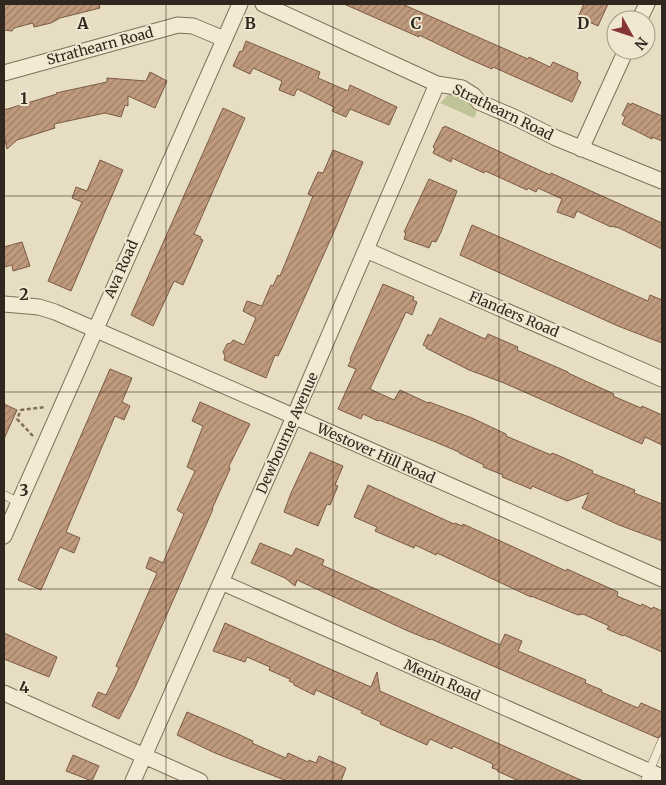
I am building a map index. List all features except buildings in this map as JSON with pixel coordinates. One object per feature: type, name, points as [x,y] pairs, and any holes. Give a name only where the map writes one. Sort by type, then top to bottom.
[{"type":"street","name":"Ava Road","points":[[4,536],[240,4]]},
{"type":"street","name":"Strathearn Road","points":[[262,4],[436,84],[462,88],[473,95],[479,102],[581,149],[624,164],[662,181]]},
{"type":"street","name":"Strathearn Road","points":[[4,72],[178,25],[193,26],[224,39]]},
{"type":"street","points":[[581,149],[621,60]]},
{"type":"street","name":"Dewbourne Avenue","points":[[133,781],[294,416],[436,84]]},
{"type":"street","name":"Flanders Road","points":[[366,250],[662,379]]},
{"type":"street","name":"Westover Hill Road","points":[[4,304],[18,304],[48,310],[294,416],[662,579]]},
{"type":"street","name":"Menin Road","points":[[221,582],[652,776]]},
{"type":"street","points":[[4,694],[200,781]]},
{"type":"lane","points":[[4,495],[18,502]]},
{"type":"lane","points":[[652,776],[662,740]]},
{"type":"path","points":[[43,446],[17,419],[21,410],[61,405]]},
{"type":"green space","points":[[453,93],[465,97],[477,111],[474,118],[440,103]]}]
